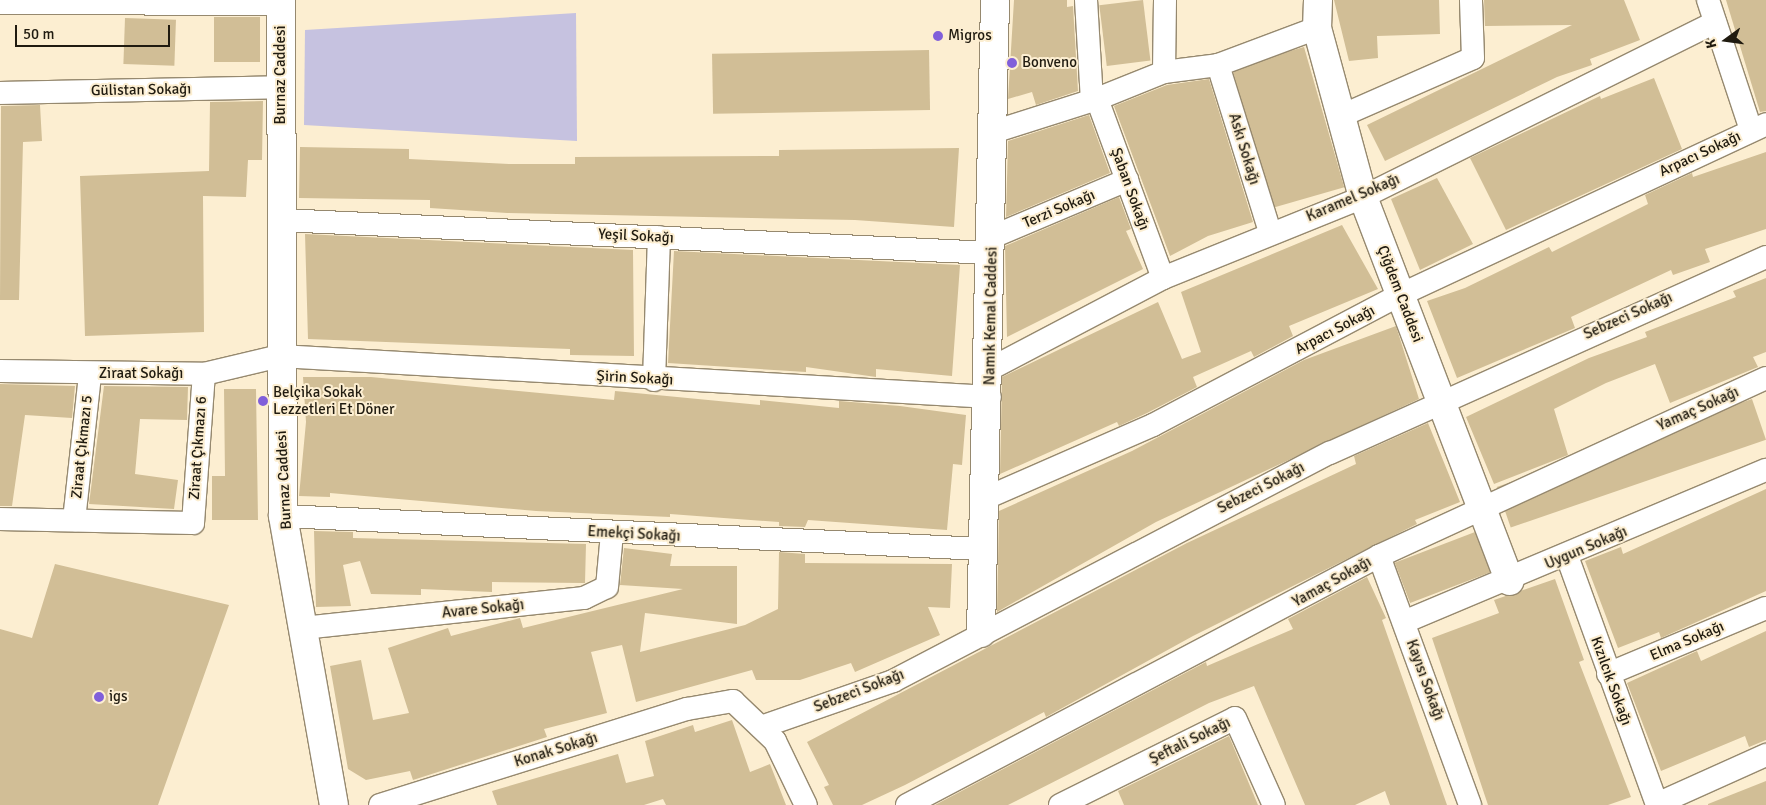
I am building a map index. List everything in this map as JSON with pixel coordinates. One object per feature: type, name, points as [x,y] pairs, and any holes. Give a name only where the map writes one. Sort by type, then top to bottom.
[{"type":"main road","name":"Namık Kemal Caddesi","points":[[981,633],[990,397],[995,0]]},
{"type":"main road","name":"Çiğdem Caddesi","points":[[1318,0],[1317,28],[1363,197],[1510,581]]},
{"type":"main road","name":"Burnaz Caddesi","points":[[281,2],[280,356],[283,516],[334,805]]},
{"type":"street","name":"Şaban Sokağı","points":[[1086,0],[1095,100],[1163,278]]},
{"type":"street","points":[[1164,72],[1165,0]]},
{"type":"street","points":[[1341,116],[1473,58],[1471,0]]},
{"type":"street","points":[[1708,0],[1714,22],[1759,127]]},
{"type":"street","points":[[0,3],[281,2]]},
{"type":"street","name":"Karamel Sokağı","points":[[990,369],[1163,278],[1270,232],[1363,197],[1714,22]]},
{"type":"street","points":[[993,132],[1095,100],[1164,72],[1218,65],[1317,28]]},
{"type":"street","name":"Askı Sokağı","points":[[1218,65],[1270,232]]},
{"type":"street","name":"Gülistan Sokağı","points":[[0,93],[281,87]]},
{"type":"street","name":"Arpacı Sokağı","points":[[986,498],[1153,425],[1400,296],[1759,127]]},
{"type":"street","name":"Terzi Sokağı","points":[[992,245],[1127,180]]},
{"type":"street","name":"Yeşil Sokağı","points":[[281,220],[659,237],[992,245]]},
{"type":"street","points":[[654,380],[659,237]]},
{"type":"street","name":"Sebzeci Sokağı","points":[[761,727],[893,680],[1330,453],[1441,401],[1766,257]]},
{"type":"street","name":"Ziraat Sokağı","points":[[0,371],[90,374],[204,374],[280,356]]},
{"type":"street","name":"Şirin Sokağı","points":[[280,356],[654,380],[990,397]]},
{"type":"street","name":"Ziraat Çıkmazı 5","points":[[74,520],[90,374]]},
{"type":"street","name":"Ziraat Çıkmazı 6","points":[[74,520],[193,523],[204,374]]},
{"type":"street","name":"Yamaç Sokağı","points":[[907,805],[1379,556],[1766,378]]},
{"type":"street","name":"Uygun Sokağı","points":[[1404,622],[1510,581],[1766,470]]},
{"type":"street","name":"Emekçi Sokağı","points":[[283,516],[612,533],[984,549]]},
{"type":"street","points":[[0,519],[74,520]]},
{"type":"street","name":"Avare Sokağı","points":[[303,628],[584,598],[607,587],[612,533]]},
{"type":"street","name":"Kayısı Sokağı","points":[[1379,556],[1470,805]]},
{"type":"street","name":"Kızılcık Sokağı","points":[[1567,556],[1608,674],[1657,804]]},
{"type":"street","name":"Elma Sokağı","points":[[1608,674],[1766,608]]},
{"type":"street","name":"Konak Sokağı","points":[[380,805],[688,709],[733,701],[761,727]]},
{"type":"street","name":"Şeftali Sokağı","points":[[1060,805],[1098,796],[1235,718],[1274,805]]},
{"type":"street","points":[[761,727],[775,741],[806,805]]},
{"type":"street","points":[[1657,804],[1766,755]]},
{"type":"shaded area","points":[[576,13],[577,141],[304,125],[305,30]]},
{"type":"building","points":[[1014,0],[1067,0],[1067,7],[1073,6],[1078,91],[1036,105],[1032,92],[1008,99]]},
{"type":"building","points":[[1143,0],[1150,61],[1107,66],[1099,5]]},
{"type":"building","points":[[1334,0],[1439,0],[1440,34],[1377,36],[1378,58],[1349,61]]},
{"type":"building","points":[[1484,0],[1624,0],[1640,40],[1590,59],[1592,65],[1557,77],[1385,161],[1367,125],[1572,25],[1485,26]]},
{"type":"building","points":[[1726,0],[1766,0],[1766,111],[1760,112]]},
{"type":"building","points":[[214,17],[260,17],[260,62],[214,62]]},
{"type":"building","points":[[125,18],[176,20],[174,66],[123,64]]},
{"type":"building","points":[[1304,47],[1344,187],[1272,208],[1232,68]]},
{"type":"building","points":[[929,50],[930,110],[713,114],[712,54]]},
{"type":"building","points":[[1654,78],[1682,149],[1506,230],[1470,158],[1600,96],[1601,99]]},
{"type":"building","points":[[1209,79],[1253,222],[1208,236],[1170,256],[1114,106],[1167,85]]},
{"type":"building","points":[[263,101],[262,160],[248,160],[246,197],[203,196],[204,332],[85,336],[80,176],[209,171],[210,102]]},
{"type":"building","points":[[40,105],[42,141],[23,142],[19,300],[0,300],[1,106]]},
{"type":"building","points":[[1089,115],[1110,173],[1006,217],[1008,141]]},
{"type":"building","points":[[300,147],[409,149],[409,159],[509,164],[575,164],[575,157],[779,156],[779,150],[959,148],[954,227],[855,220],[507,213],[430,208],[430,200],[299,198]]},
{"type":"building","points":[[1766,152],[1766,229],[1705,249],[1710,262],[1673,275],[1671,270],[1571,317],[1575,328],[1457,378],[1427,301],[1465,288],[1549,247],[1552,252],[1648,204],[1645,195],[1692,173],[1693,177]]},
{"type":"building","points":[[1437,178],[1473,244],[1420,270],[1391,199]]},
{"type":"building","points":[[1119,197],[1131,229],[1126,231],[1143,269],[1007,337],[1005,246]]},
{"type":"building","points":[[1342,225],[1378,289],[1289,326],[1293,336],[1254,357],[1251,351],[1193,377],[1197,387],[1147,413],[1119,426],[1117,422],[1000,474],[1002,377],[1158,302],[1182,359],[1201,352],[1181,292]]},
{"type":"building","points":[[305,234],[633,250],[634,356],[570,355],[570,349],[308,339]]},
{"type":"building","points":[[674,251],[960,265],[952,376],[876,369],[876,377],[806,367],[806,372],[668,363]]},
{"type":"building","points":[[1766,278],[1766,352],[1753,357],[1758,367],[1670,403],[1655,364],[1606,383],[1554,409],[1568,455],[1494,484],[1466,417],[1589,358],[1647,337],[1645,332],[1736,297],[1733,291]]},
{"type":"building","points":[[1396,326],[1419,399],[1156,522],[997,612],[999,511],[1132,451],[1304,360]]},
{"type":"building","points":[[303,377],[371,377],[614,400],[615,391],[760,405],[760,400],[839,408],[839,401],[900,406],[966,415],[962,465],[953,464],[947,530],[808,520],[805,527],[779,526],[779,522],[670,514],[670,517],[536,511],[330,493],[330,497],[299,496],[306,422]]},
{"type":"building","points":[[0,384],[75,386],[72,418],[25,415],[12,506],[0,506]]},
{"type":"building","points":[[104,386],[188,387],[187,420],[140,419],[135,474],[178,480],[174,509],[89,504]]},
{"type":"building","points":[[224,389],[256,389],[258,520],[212,520],[212,476],[225,476]]},
{"type":"building","points":[[1752,399],[1766,440],[1511,528],[1497,487]]},
{"type":"building","points":[[1428,423],[1460,502],[1415,520],[1417,524],[1193,636],[1046,717],[1044,712],[905,785],[862,805],[833,805],[824,787],[829,785],[807,742],[1187,543],[1356,464],[1354,456]]},
{"type":"building","points":[[1766,489],[1766,591],[1661,638],[1659,632],[1618,648],[1585,561],[1621,547],[1623,554]]},
{"type":"building","points":[[314,531],[353,532],[353,538],[586,544],[585,583],[492,582],[492,592],[421,589],[421,595],[371,594],[360,561],[343,565],[351,606],[316,607]]},
{"type":"building","points":[[1475,532],[1490,572],[1410,603],[1395,563]]},
{"type":"building","points":[[624,548],[672,554],[670,566],[737,566],[737,624],[645,613],[640,652],[745,625],[778,609],[779,552],[805,554],[805,563],[952,564],[950,608],[928,607],[940,635],[855,672],[851,663],[800,680],[756,680],[752,670],[636,702],[622,645],[591,652],[607,713],[544,729],[547,737],[413,780],[410,771],[366,780],[348,769],[330,666],[361,660],[373,720],[409,713],[388,648],[448,628],[451,636],[520,618],[523,628],[683,589],[620,585]]},
{"type":"building","name":"igs","points":[[55,564],[229,605],[158,805],[0,805],[0,629],[32,638]]},
{"type":"building","points":[[1367,577],[1386,618],[1382,620],[1447,805],[1390,805],[1385,791],[1355,805],[1305,805],[1254,686],[1209,703],[1008,805],[935,805],[1206,662],[1207,666],[1293,629],[1288,619]]},
{"type":"building","points":[[1555,579],[1584,660],[1579,662],[1631,797],[1608,805],[1488,805],[1432,638],[1499,613],[1494,600]]},
{"type":"building","points":[[1766,631],[1766,740],[1749,747],[1745,736],[1661,771],[1627,683],[1697,651],[1701,661]]},
{"type":"building","points":[[732,720],[750,772],[770,764],[786,805],[666,805],[663,799],[644,805],[497,805],[492,791],[618,754],[626,783],[654,776],[645,741],[693,725],[695,732]]},
{"type":"building","points":[[1229,736],[1258,805],[1124,805],[1118,791]]},
{"type":"building","points":[[1766,781],[1766,805],[1708,805],[1708,804]]},
{"type":"place","name":"Migros","points":[[938,36]]},
{"type":"place","name":"Bonveno","points":[[1012,63]]},
{"type":"place","name":"Belçika Sokak Lezzetleri Et Döner","points":[[263,401]]},
{"type":"place","name":"igs","points":[[99,697]]}]
